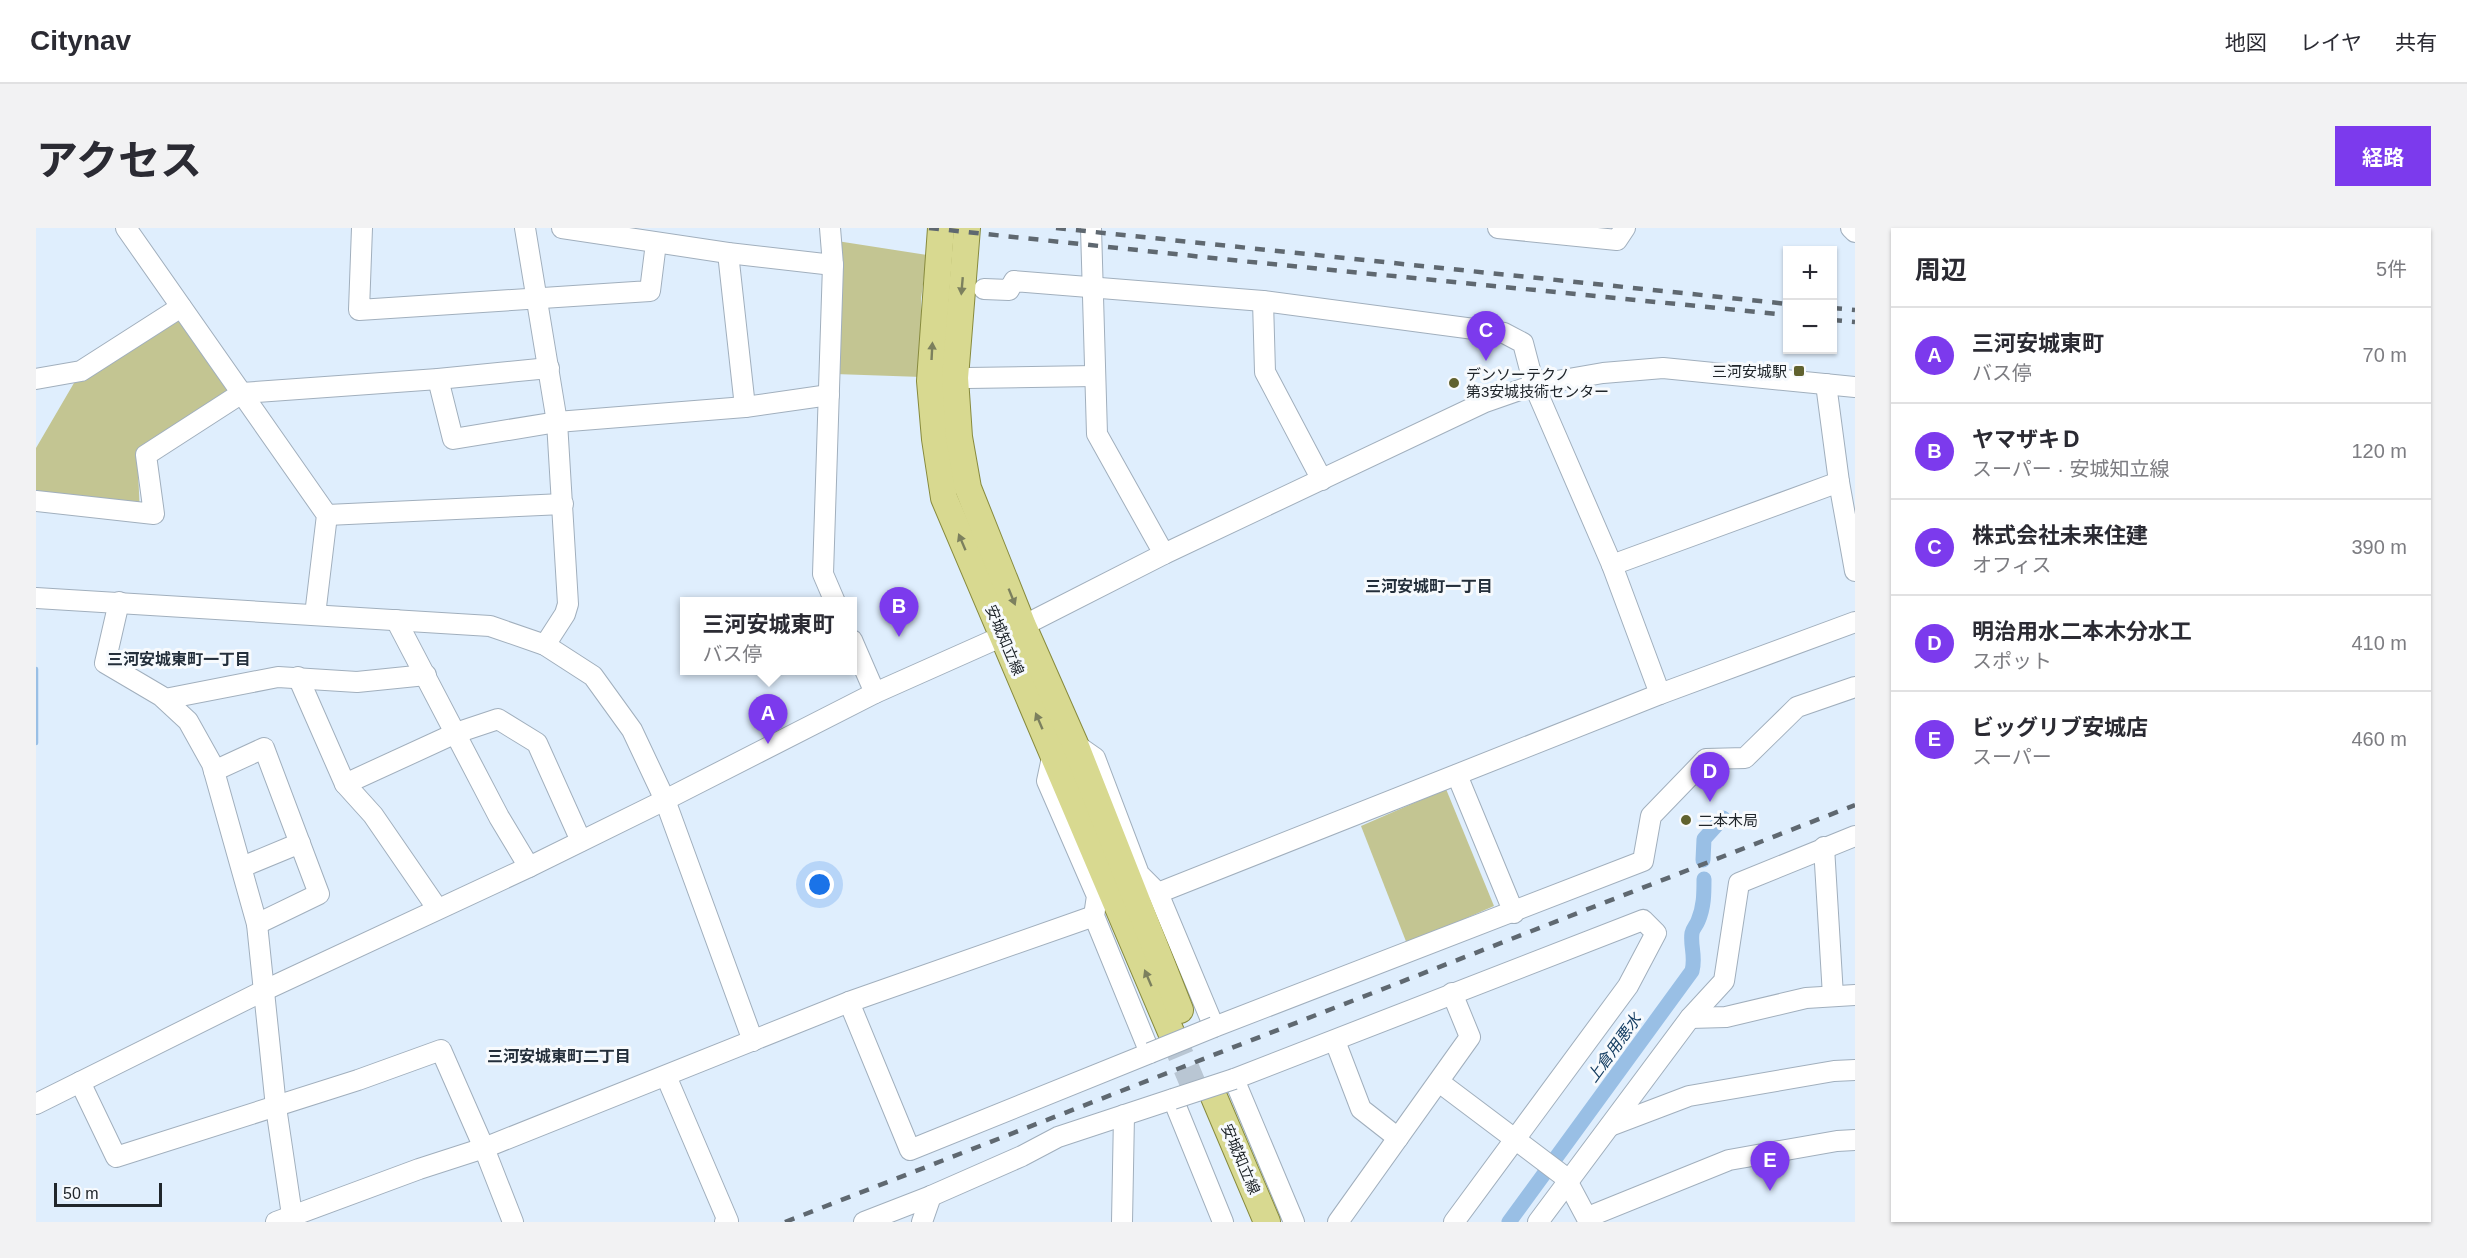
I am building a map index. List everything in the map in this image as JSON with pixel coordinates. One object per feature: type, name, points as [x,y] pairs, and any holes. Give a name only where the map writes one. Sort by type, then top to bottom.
[{"type":"main road","name":"安城知立線","points":[[941,228],[930,381],[935,439],[944,498],[1013,631],[1064,748],[1178,1028]]},
{"type":"main road","name":"安城知立線","points":[[967,228],[955,378],[958,437],[968,488],[1013,631]]},
{"type":"main road","name":"安城知立線","points":[[1249,1222],[1208,1100],[1267,1222]]},
{"type":"street","points":[[126,228],[327,515],[315,615]]},
{"type":"street","points":[[362,228],[359,309],[650,291],[656,243]]},
{"type":"street","points":[[525,228],[557,422],[563,504],[568,604],[565,614],[546,645]]},
{"type":"street","points":[[562,228],[728,253],[833,265]]},
{"type":"street","points":[[830,228],[833,265],[823,574],[833,597]]},
{"type":"street","points":[[1090,228],[1097,434],[1164,554]]},
{"type":"street","points":[[1498,228],[1617,240],[1625,228]]},
{"type":"street","points":[[1851,228],[1855,232]]},
{"type":"street","points":[[728,253],[745,407]]},
{"type":"street","points":[[984,289],[1009,290],[1014,281],[1263,301],[1504,333],[1522,343],[1534,385],[1612,565],[1660,694]]},
{"type":"street","points":[[1263,301],[1265,372],[1322,480]]},
{"type":"street","points":[[36,379],[81,371],[181,307]]},
{"type":"street","points":[[36,501],[154,514],[146,455],[242,393],[438,379],[549,368]]},
{"type":"street","points":[[36,1104],[263,991],[529,867],[875,693],[1013,631],[1164,554],[1485,402],[1534,385],[1603,373],[1663,368],[1855,387]]},
{"type":"street","points":[[968,378],[1095,376]]},
{"type":"street","points":[[438,379],[453,439],[557,422],[745,407],[829,395]]},
{"type":"street","points":[[1826,384],[1839,482],[1855,571]]},
{"type":"street","points":[[1612,565],[1839,482]]},
{"type":"street","points":[[327,515],[563,504]]},
{"type":"street","points":[[36,598],[490,626],[546,645],[593,676],[632,730],[665,800],[753,1041]]},
{"type":"street","points":[[119,602],[105,663],[165,699],[188,721],[214,771],[242,867],[257,924],[287,1220],[419,1168],[484,1148],[849,1002],[1094,916]]},
{"type":"street","points":[[396,620],[499,817],[529,867]]},
{"type":"street","points":[[1158,893],[1660,694],[1855,622]]},
{"type":"street","points":[[857,652],[875,693]]},
{"type":"street","points":[[165,699],[278,677],[357,682],[426,675]]},
{"type":"street","points":[[298,677],[345,784],[373,815],[437,908]]},
{"type":"street","points":[[849,1002],[910,1150],[1214,1027],[1514,913],[1643,861],[1652,816],[1706,759],[1745,758],[1797,707],[1855,687]]},
{"type":"street","points":[[345,784],[456,733],[498,719],[537,743],[581,841]]},
{"type":"street","points":[[214,771],[264,747],[319,894],[257,924]]},
{"type":"street","points":[[1150,1053],[1094,916],[1097,896],[1047,781],[1064,748],[1095,758],[1139,874],[1158,893],[1214,1027]]},
{"type":"street","points":[[1456,775],[1514,913]]},
{"type":"street","points":[[1538,1222],[1566,1179],[1610,1126],[1690,1018],[1724,981],[1739,883],[1855,836]]},
{"type":"street","points":[[242,867],[300,843]]},
{"type":"street","points":[[1824,848],[1833,996]]},
{"type":"street","points":[[864,1222],[931,1196],[1058,1137],[1234,1079],[1643,920],[1656,933],[1628,986],[1454,1222]]},
{"type":"street","points":[[1338,1222],[1470,1037],[1452,993]]},
{"type":"street","points":[[1690,1018],[1726,1017],[1806,998],[1855,995]]},
{"type":"street","points":[[1335,1041],[1361,1109],[1398,1138]]},
{"type":"street","points":[[80,1082],[116,1157],[276,1107],[441,1050],[484,1148],[513,1222]]},
{"type":"street","points":[[1610,1126],[1689,1096],[1834,1071],[1855,1070]]},
{"type":"street","points":[[666,1076],[728,1221],[725,1222]]},
{"type":"street","points":[[1234,1079],[1294,1222]]},
{"type":"street","points":[[1439,1082],[1566,1179],[1588,1220],[1729,1160],[1837,1141],[1855,1140]]},
{"type":"street","points":[[1173,1099],[1223,1222]]},
{"type":"street","points":[[1122,1222],[1124,1115]]},
{"type":"street","points":[[922,1222],[931,1196]]},
{"type":"green space","points":[[837,241],[927,255],[921,299],[922,377],[835,374]]},
{"type":"green space","points":[[173,312],[233,399],[137,450],[140,513],[36,501],[36,448],[81,371]]},
{"type":"green space","points":[[1446,789],[1494,906],[1407,944],[1361,826]]},
{"type":"waterway","points":[[36,669],[36,743]]},
{"type":"waterway","name":"上倉用悪水","points":[[1703,860],[1704,839],[1723,818]]},
{"type":"waterway","name":"上倉用悪水","points":[[1509,1222],[1692,971],[1692,933],[1701,911],[1704,879]]},
{"type":"tunnel","points":[[1171,1032],[1201,1103]]},
{"type":"railway","points":[[929,228],[1783,315]]},
{"type":"railway","points":[[1056,228],[1783,303]]},
{"type":"railway","points":[[1837,308],[1855,310]]},
{"type":"railway","points":[[1837,320],[1855,322]]},
{"type":"railway","points":[[785,1222],[1855,805]]},
{"type":"place","name":"株式会社未来住建","points":[[1486,361]]},
{"type":"place","name":"三河安城駅","points":[[1799,371]]},
{"type":"place","name":"デンソーテクノ 第3安城技術センター","points":[[1454,383]]},
{"type":"place","name":"ヤマザキＤ","points":[[899,637]]},
{"type":"place","name":"三河安城東町","points":[[768,744]]},
{"type":"place","name":"明治用水二本木分水工","points":[[1710,802]]},
{"type":"place","name":"二本木局","points":[[1686,820]]},
{"type":"place","name":"ビッグリブ安城店","points":[[1770,1191]]},
{"type":"district","name":"三河安城町一丁目","points":[[1429,586]]},
{"type":"district","name":"三河安城東町一丁目","points":[[179,659]]},
{"type":"district","name":"三河安城東町二丁目","points":[[559,1056]]}]
